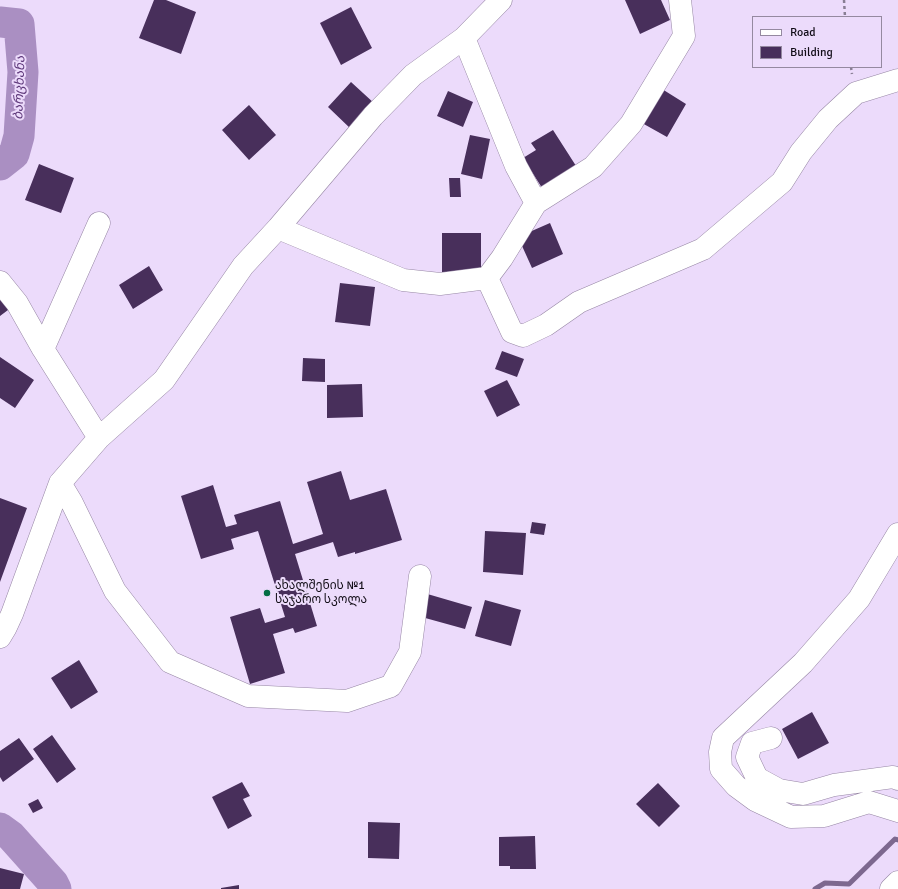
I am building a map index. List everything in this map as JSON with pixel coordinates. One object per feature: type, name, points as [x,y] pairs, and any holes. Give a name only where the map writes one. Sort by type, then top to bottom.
[{"type":"street","points":[[0,637],[12,614],[60,483],[99,438],[164,380],[243,266],[278,228],[373,116],[413,75],[464,38],[501,0]]},
{"type":"street","points":[[278,228],[403,280],[440,284],[487,278],[502,258],[536,203],[593,167],[631,124],[684,36],[680,0]]},
{"type":"street","points":[[464,38],[516,166],[536,203]]},
{"type":"street","points":[[487,278],[512,332],[523,336],[546,325],[578,302],[703,249],[782,182],[801,152],[828,119],[856,93],[898,80]]},
{"type":"street","points":[[43,349],[99,223]]},
{"type":"street","points":[[0,282],[17,303],[43,349],[99,438]]},
{"type":"street","points":[[60,483],[72,502],[115,591],[170,662],[248,696],[347,701],[391,686],[410,652],[420,576]]},
{"type":"street","points":[[898,534],[860,599],[803,663],[723,738],[720,752],[721,769],[736,786],[755,800],[791,817],[824,816],[869,802],[898,811]]},
{"type":"street","points":[[771,738],[752,743],[747,757],[757,778],[779,790],[803,794],[834,785],[894,777],[898,779]]},
{"type":"street","points":[[891,889],[898,882]]},
{"type":"path","points":[[844,0],[845,16]]},
{"type":"building","points":[[154,0],[166,0],[196,12],[181,54],[139,38]]},
{"type":"building","points":[[625,0],[661,0],[670,20],[640,34]]},
{"type":"building","points":[[351,7],[372,48],[341,65],[320,23]]},
{"type":"building","points":[[351,82],[375,104],[352,130],[328,107]]},
{"type":"building","points":[[662,89],[686,104],[667,137],[642,123]]},
{"type":"building","points":[[448,91],[473,102],[463,127],[437,116]]},
{"type":"building","points":[[249,105],[276,135],[249,160],[222,130]]},
{"type":"building","points":[[553,130],[578,169],[544,191],[523,158],[536,150],[531,143]]},
{"type":"building","points":[[470,135],[490,139],[482,179],[461,174]]},
{"type":"building","points":[[39,164],[74,178],[61,213],[25,200]]},
{"type":"building","points":[[449,178],[460,178],[461,197],[450,197]]},
{"type":"building","points":[[550,223],[563,254],[532,268],[518,237]]},
{"type":"building","points":[[442,233],[481,233],[481,272],[442,272]]},
{"type":"building","points":[[149,266],[163,290],[133,309],[119,285]]},
{"type":"building","points":[[340,283],[375,287],[370,326],[335,322]]},
{"type":"building","points":[[0,292],[12,307],[0,316]]},
{"type":"building","points":[[502,351],[524,359],[517,377],[495,369]]},
{"type":"building","points":[[0,357],[34,380],[15,408],[0,398]]},
{"type":"building","points":[[303,358],[325,359],[325,382],[302,381]]},
{"type":"building","points":[[507,380],[520,405],[497,417],[484,391]]},
{"type":"building","points":[[362,384],[363,417],[327,418],[327,385]]},
{"type":"building","points":[[341,471],[350,500],[386,489],[402,540],[355,554],[355,552],[338,557],[333,542],[295,554],[317,626],[295,633],[293,628],[273,634],[285,673],[250,684],[230,617],[260,608],[265,623],[285,617],[258,531],[231,539],[234,549],[201,559],[181,496],[213,485],[226,527],[237,524],[234,515],[280,501],[293,544],[323,534],[307,482]]},
{"type":"building","points":[[0,498],[27,508],[0,582]]},
{"type":"building","points":[[532,522],[546,524],[544,535],[530,533]]},
{"type":"building","points":[[485,531],[526,533],[523,575],[483,572]]},
{"type":"building","points":[[424,593],[472,607],[465,629],[418,616]]},
{"type":"building","points":[[485,600],[521,610],[511,646],[475,636]]},
{"type":"building","points":[[79,660],[98,692],[71,709],[51,678]]},
{"type":"building","points":[[812,712],[829,743],[798,759],[782,729]]},
{"type":"building","points":[[52,735],[76,769],[57,783],[33,749]]},
{"type":"building","points":[[19,738],[34,759],[3,782],[0,777],[0,751]]},
{"type":"building","points":[[242,782],[250,796],[243,799],[252,816],[228,829],[212,797]]},
{"type":"building","points":[[658,783],[680,806],[659,827],[636,804]]},
{"type":"building","points":[[38,799],[43,808],[33,813],[28,804]]},
{"type":"building","points":[[368,822],[400,823],[399,859],[368,858]]},
{"type":"building","points":[[535,836],[536,869],[510,869],[510,866],[499,866],[499,837]]},
{"type":"building","points":[[0,868],[24,874],[20,889],[0,889]]},
{"type":"building","points":[[239,885],[239,889],[221,889],[221,888]]},
{"type":"waterway","name":"ბარცხანა","points":[[0,22],[19,24],[23,72],[19,136],[14,154],[0,165]]},
{"type":"waterway","name":"ბარცხანა","points":[[0,828],[11,836],[53,883],[56,889]]},
{"type":"waterway","points":[[815,889],[825,883],[849,884],[895,839],[898,840]]},
{"type":"place","name":"ახალშენის №1 საჯარო სკოლა","points":[[267,593]]}]
